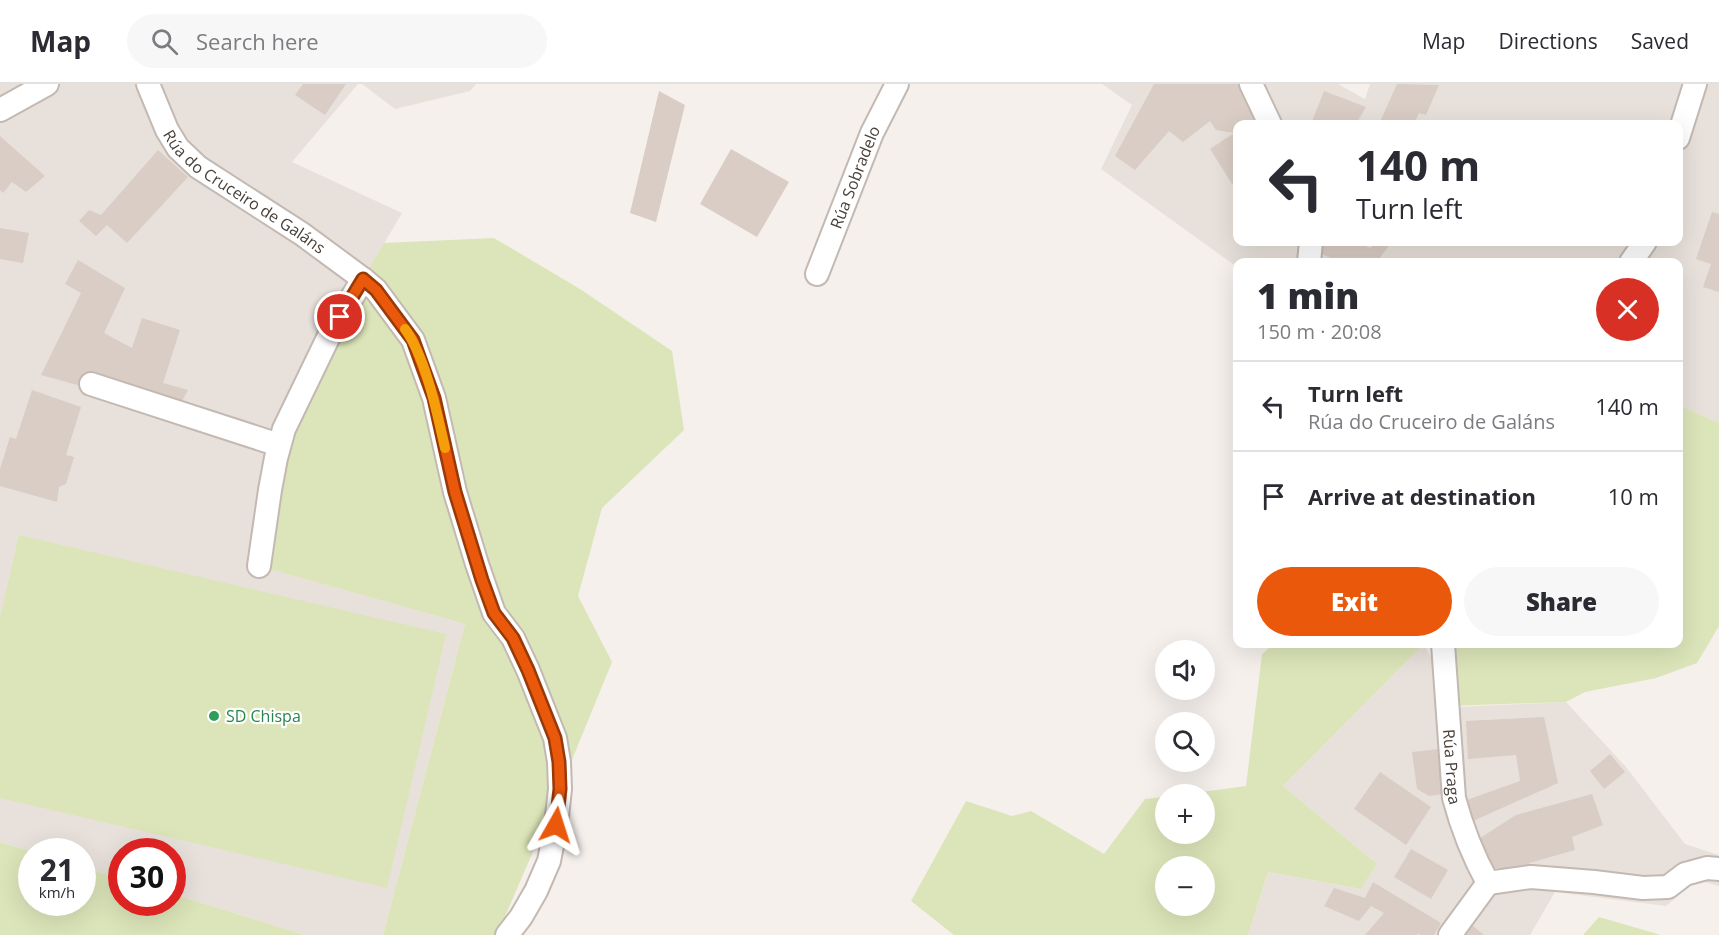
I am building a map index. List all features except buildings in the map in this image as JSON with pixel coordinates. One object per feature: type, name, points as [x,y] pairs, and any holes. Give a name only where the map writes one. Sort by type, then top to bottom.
[{"type":"street","points":[[0,110],[47,84]]},
{"type":"street","name":"Rúa do Cruceiro de Galáns","points":[[148,84],[167,130],[178,148],[198,167],[302,234],[363,279],[376,290],[413,340],[434,398],[455,492],[477,564],[494,613],[513,638],[528,670],[555,738],[559,762],[560,789],[549,861],[536,891],[507,935]]},
{"type":"street","name":"Rúa Sobradelo","points":[[817,274],[872,133],[897,84]]},
{"type":"street","points":[[1251,84],[1268,120]]},
{"type":"street","points":[[1683,122],[1695,84]]},
{"type":"street","points":[[259,566],[270,490],[284,429],[329,336],[363,279]]},
{"type":"street","points":[[91,384],[279,444]]},
{"type":"street","name":"Rúa Praga","points":[[1443,648],[1455,798],[1473,855],[1488,883]]},
{"type":"street","points":[[1449,935],[1488,883],[1531,877],[1643,888],[1668,887],[1685,874],[1707,868],[1719,869]]},
{"type":"shaded area","points":[[0,84],[358,84],[292,162],[402,213],[363,279],[260,566],[465,624],[383,935],[305,935],[186,898],[186,838],[108,838],[108,875],[96,871],[96,838],[18,838],[18,847],[0,842]]},
{"type":"shaded area","points":[[362,84],[476,84],[470,91],[395,109]]},
{"type":"shaded area","points":[[1102,84],[1338,84],[1365,99],[1370,84],[1719,84],[1719,423],[1683,407],[1683,258],[1233,258],[1233,264],[1101,169],[1132,105]]},
{"type":"shaded area","points":[[1420,648],[1426,648],[1457,707],[1566,702],[1626,767],[1685,844],[1719,855],[1719,886],[1697,880],[1666,906],[1555,892],[1530,935],[1248,935],[1268,872],[1361,889],[1377,864],[1283,786]]},
{"type":"green space","points":[[494,238],[580,289],[672,351],[684,430],[602,508],[578,596],[612,662],[497,935],[383,935],[465,624],[259,566],[270,490],[329,336],[384,243]]},
{"type":"green space","points":[[1683,407],[1719,423],[1719,626],[1697,663],[1656,678],[1585,692],[1566,702],[1449,706],[1445,648],[1683,648]]},
{"type":"green space","name":"SD Chispa","points":[[19,535],[446,634],[387,888],[186,841],[186,838],[172,838],[0,798],[0,617]]},
{"type":"green space","points":[[1269,648],[1420,648],[1283,786],[1377,864],[1361,889],[1268,872],[1248,935],[954,935],[911,901],[966,801],[1012,816],[1031,811],[1104,854],[1145,799],[1155,798],[1155,844],[1215,844],[1215,790],[1246,786],[1262,654]]},
{"type":"green space","points":[[0,842],[18,847],[18,916],[96,916],[96,871],[108,875],[108,916],[186,916],[186,898],[305,935],[0,935]]},
{"type":"green space","points":[[1599,917],[1661,935],[1583,935]]},
{"type":"slow traffic","points":[[405,329],[413,340],[434,398],[445,448]]},
{"type":"place","name":"SD Chispa","points":[[214,716]]},
{"type":"route","points":[[340,317],[363,279],[376,290],[413,340],[434,398],[455,492],[482,580],[494,613],[513,638],[528,670],[555,738],[560,789],[556,825]]}]
